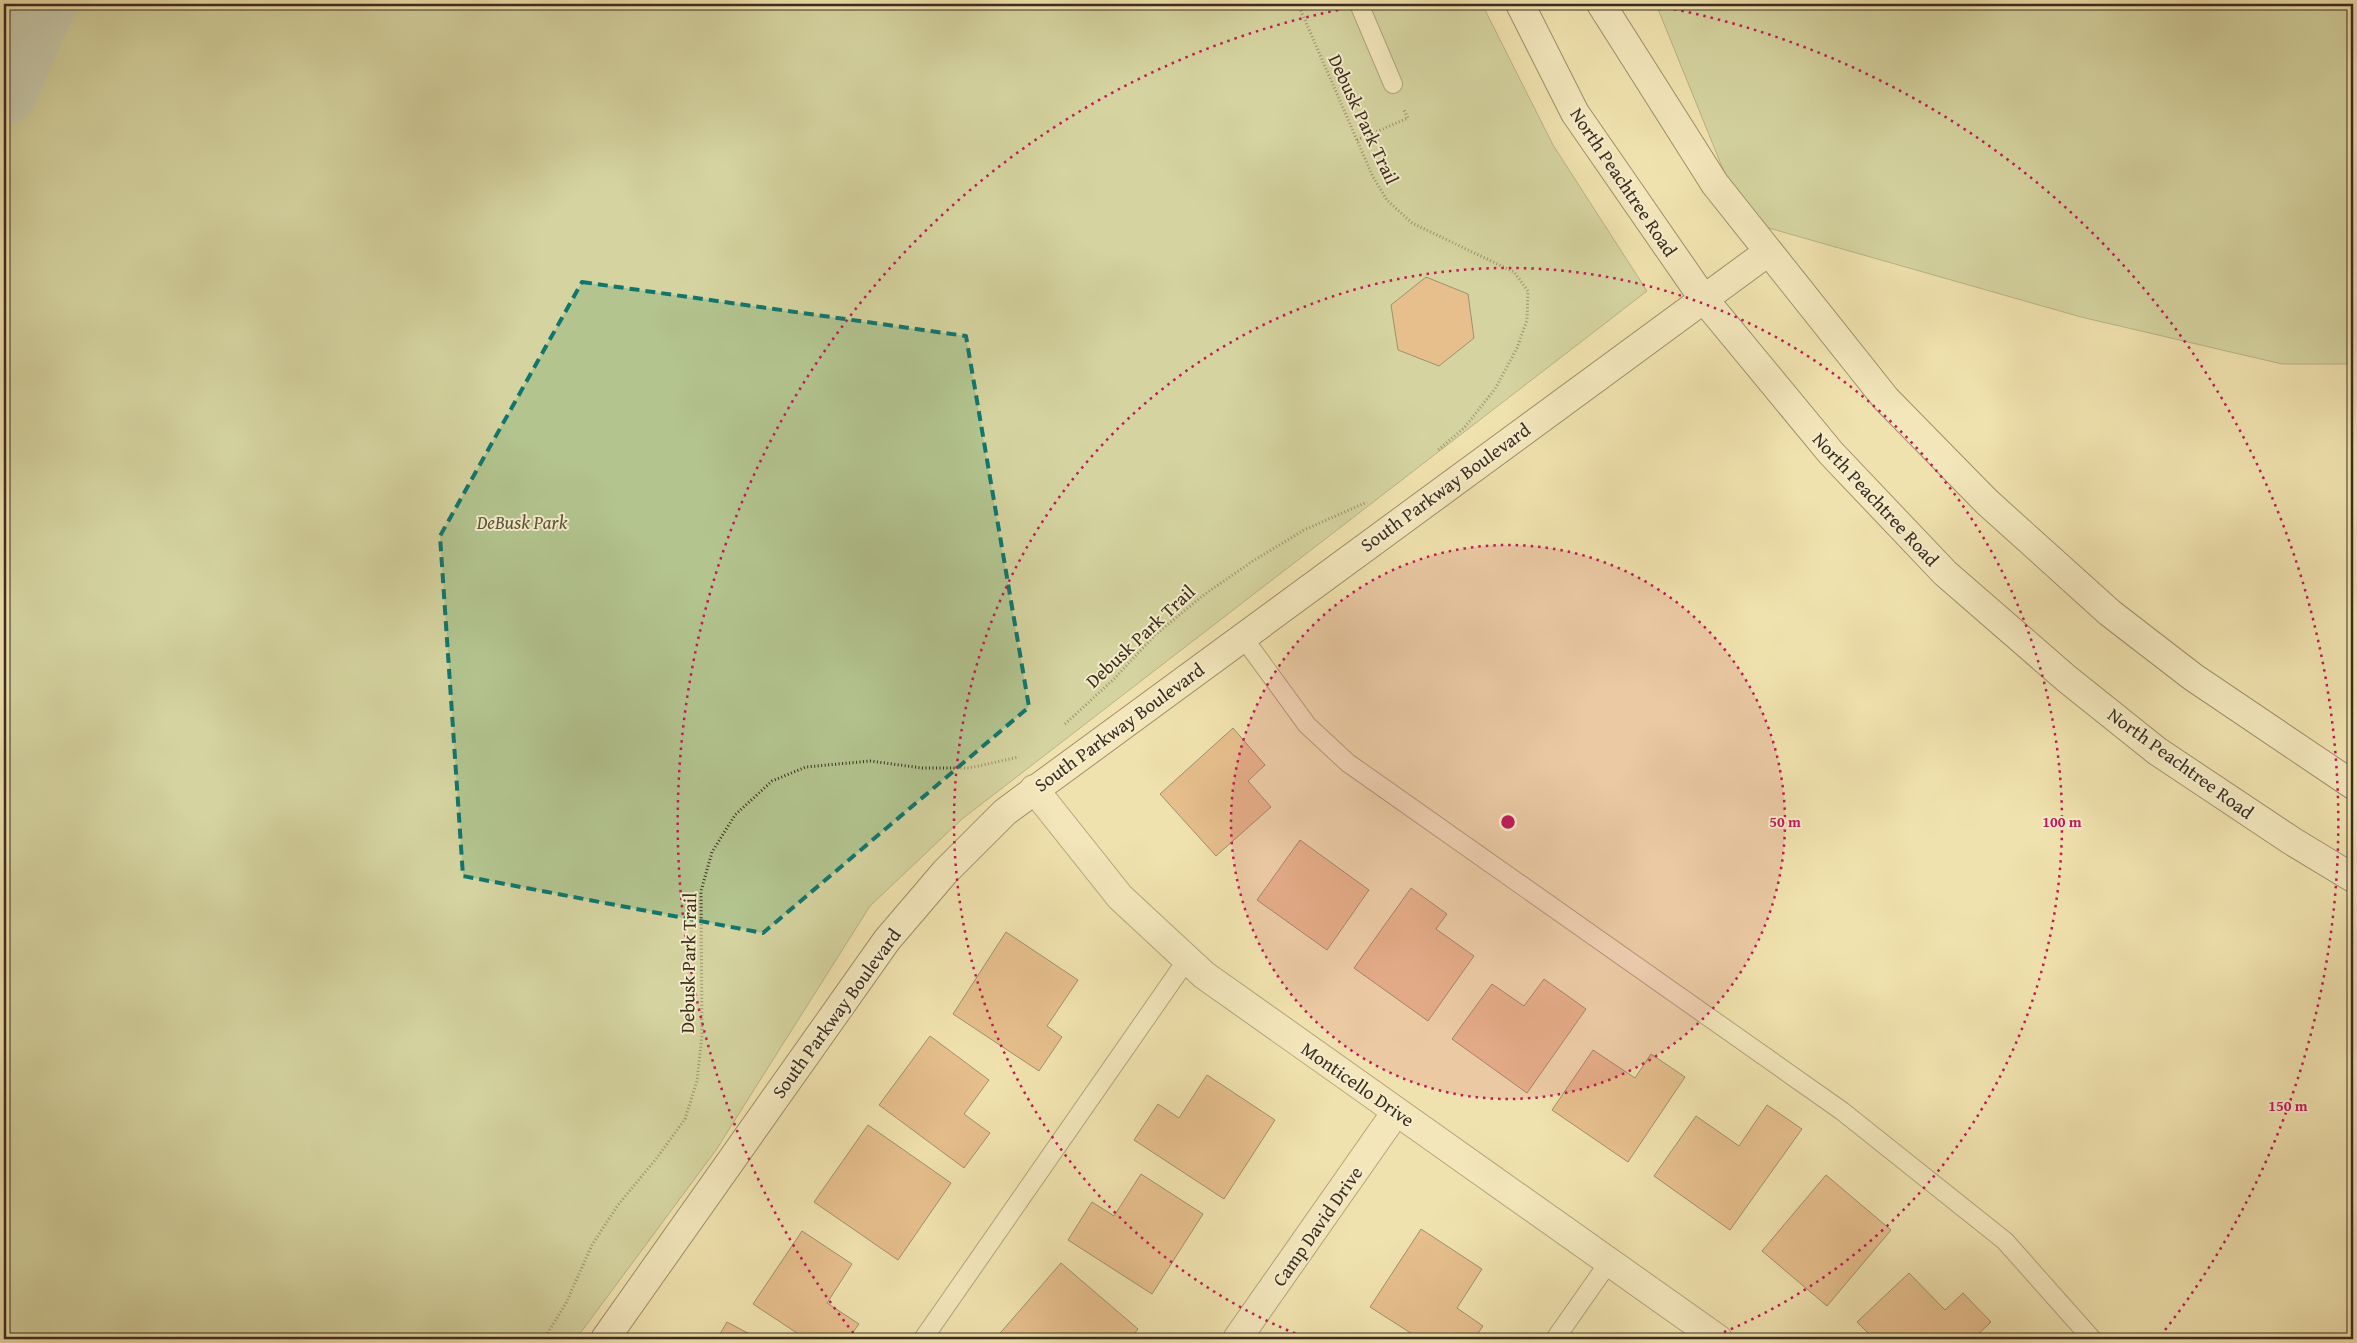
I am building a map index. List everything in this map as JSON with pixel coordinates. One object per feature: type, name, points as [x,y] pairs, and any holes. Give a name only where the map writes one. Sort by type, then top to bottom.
[{"type":"street","name":"North Peachtree Road","points":[[1520,4],[1575,113],[1703,298],[1831,453],[1945,573],[2067,679],[2157,751],[2292,841],[2353,878]]},
{"type":"street","points":[[1600,4],[1714,184],[1886,399],[1994,508],[2110,613],[2186,672],[2353,785]]},
{"type":"street","name":"South Parkway Boulevard","points":[[605,1339],[887,940],[945,872],[1005,812],[1242,636],[1768,252]]},
{"type":"street","name":"Monticello Drive","points":[[1034,789],[1120,897],[1186,961],[1718,1339]]},
{"type":"street","name":"Camp David Drive","points":[[1237,1339],[1396,1112]]},
{"type":"lane","points":[[1359,4],[1393,84]]},
{"type":"lane","points":[[1242,636],[1307,725],[1348,763],[1842,1111],[2005,1241],[2092,1339]]},
{"type":"lane","points":[[922,1339],[1186,961]]},
{"type":"lane","points":[[1555,1339],[1609,1262]]},
{"type":"path","name":"Debusk Park Trail","points":[[1298,4],[1373,177],[1387,200],[1412,223],[1514,272],[1528,291],[1527,320],[1517,348],[1495,389],[1464,428],[1437,451]]},
{"type":"path","points":[[1357,140],[1408,118]]},
{"type":"path","name":"Debusk Park Trail","points":[[1060,728],[1114,679],[1155,635],[1204,594],[1304,530],[1368,502]]},
{"type":"path","name":"Debusk Park Trail","points":[[544,1339],[566,1302],[592,1245],[618,1205],[656,1159],[685,1119],[697,1081],[702,1036],[701,890],[712,852],[735,815],[772,781],[806,766],[870,761],[922,768],[970,768],[1023,756]]},
{"type":"highlighted area","points":[[582,282],[966,336],[1029,707],[763,933],[463,876],[440,536]]},
{"type":"green space","name":"DeBusk Park","points":[[4,4],[1482,4],[1553,145],[1647,291],[962,819],[870,906],[716,1150],[576,1339],[4,1339]]},
{"type":"green space","points":[[1656,4],[2353,4],[2353,364],[2282,364],[2081,317],[1744,221]]},
{"type":"building","points":[[1426,277],[1468,294],[1474,338],[1439,366],[1398,350],[1391,305]]},
{"type":"building","points":[[1233,728],[1265,765],[1248,781],[1271,807],[1216,856],[1160,794]]},
{"type":"building","points":[[1300,840],[1369,890],[1327,950],[1257,900]]},
{"type":"building","points":[[1411,888],[1447,914],[1436,929],[1474,956],[1428,1021],[1354,968]]},
{"type":"building","points":[[1006,932],[1078,980],[1047,1026],[1062,1037],[1039,1071],[953,1014]]},
{"type":"building","points":[[1544,979],[1586,1009],[1527,1093],[1452,1039],[1492,984],[1524,1006]]},
{"type":"building","points":[[930,1036],[989,1080],[964,1114],[990,1133],[964,1168],[879,1105]]},
{"type":"building","points":[[1593,1050],[1635,1078],[1651,1054],[1685,1077],[1628,1162],[1552,1110]]},
{"type":"building","points":[[1207,1075],[1275,1120],[1224,1199],[1134,1140],[1158,1104],[1179,1118]]},
{"type":"building","points":[[1767,1105],[1802,1129],[1730,1230],[1654,1176],[1696,1116],[1739,1146]]},
{"type":"building","points":[[868,1125],[951,1183],[898,1260],[814,1202]]},
{"type":"building","points":[[1141,1174],[1203,1214],[1152,1294],[1068,1240],[1092,1202],[1114,1216]]},
{"type":"building","points":[[1826,1175],[1891,1230],[1827,1306],[1762,1251]]},
{"type":"building","points":[[1421,1229],[1482,1269],[1457,1308],[1483,1326],[1474,1339],[1420,1339],[1370,1307]]},
{"type":"building","points":[[802,1231],[852,1264],[827,1303],[859,1324],[848,1339],[806,1339],[753,1304]]},
{"type":"building","points":[[1061,1263],[1138,1329],[1130,1339],[995,1339]]},
{"type":"building","points":[[1909,1273],[1945,1310],[1963,1293],[1991,1322],[1973,1339],[1874,1339],[1857,1322]]},
{"type":"building","points":[[727,1322],[759,1339],[717,1339]]},
{"type":"waterway","points":[[4,92],[43,4]]}]
